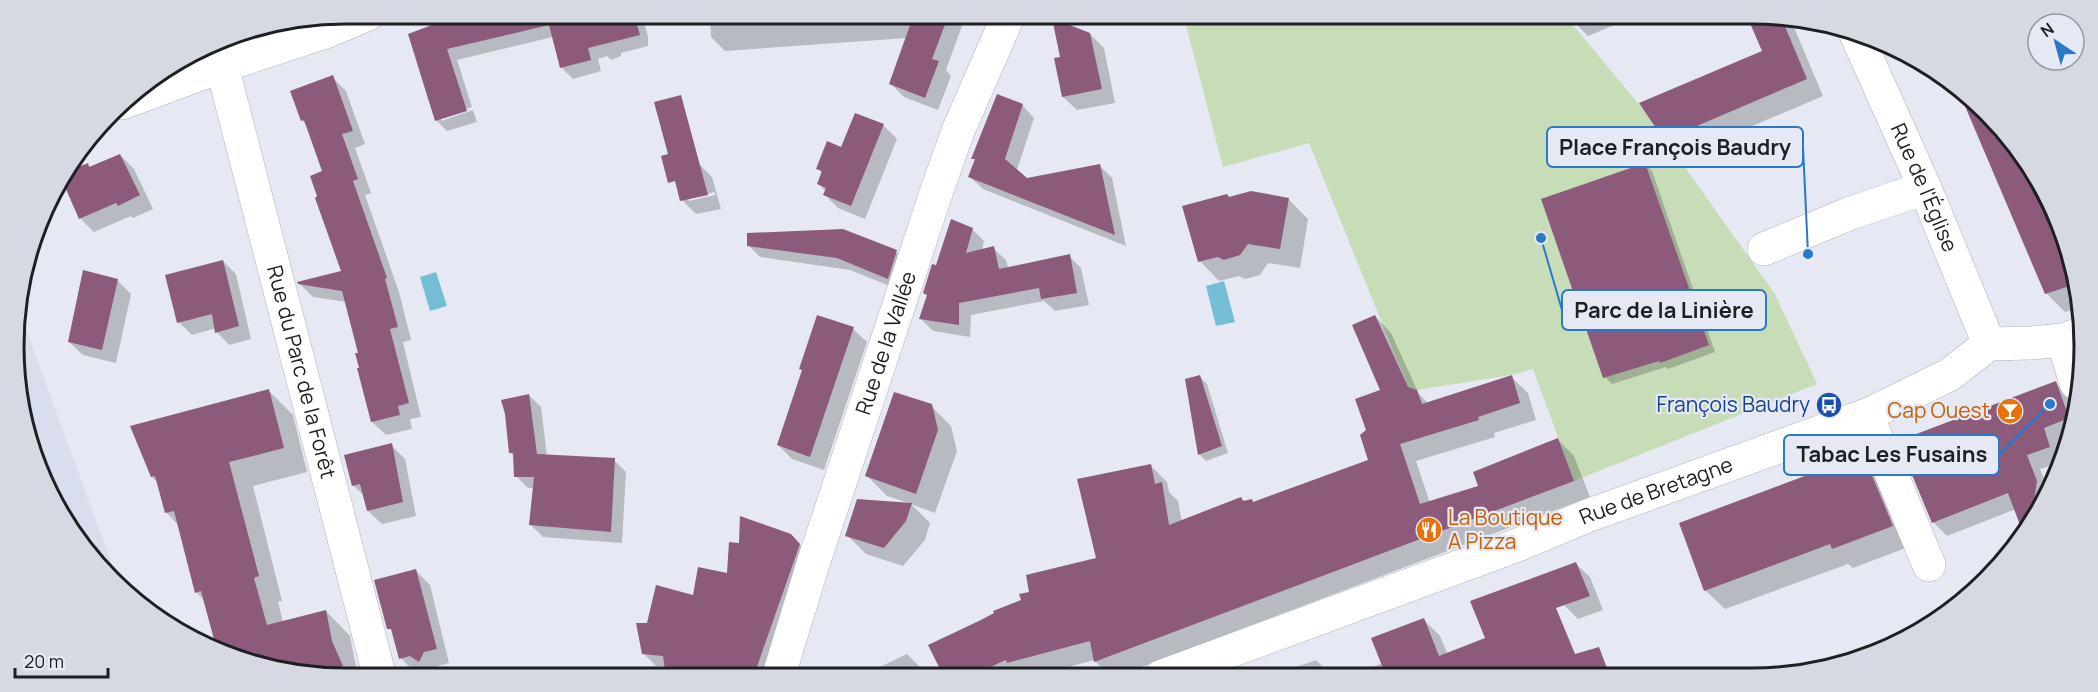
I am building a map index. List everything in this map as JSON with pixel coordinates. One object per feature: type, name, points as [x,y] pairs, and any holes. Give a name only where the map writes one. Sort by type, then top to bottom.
[{"type":"street","points":[[146,94],[344,24]]},
{"type":"street","name":"Rue de la Vallée","points":[[781,668],[813,564],[937,190],[958,131],[1005,24]]},
{"type":"street","name":"Rue de l'Église","points":[[1860,43],[1925,188],[1989,344]]},
{"type":"street","name":"Rue du Parc de la Forêt","points":[[222,66],[377,668]]},
{"type":"street","points":[[1764,249],[1851,213],[1925,188]]},
{"type":"street","points":[[1989,344],[2031,343],[2071,337],[2073,359]]},
{"type":"street","name":"Rue de Bretagne","points":[[1184,668],[1515,546],[1587,516],[1867,415],[1949,375],[1989,344]]},
{"type":"street","points":[[1867,415],[1929,565]]},
{"type":"shaded area","points":[[25,326],[114,569],[78,525],[67,507],[41,450],[27,388]]},
{"type":"green space","points":[[1186,24],[1572,24],[1647,114],[1775,294],[1817,384],[1574,481],[1533,369],[1511,375],[1417,390],[1408,387],[1309,143],[1223,167]]},
{"type":"green space","points":[[302,27],[184,67],[242,41]]},
{"type":"water","points":[[436,272],[447,306],[430,311],[420,277]]},
{"type":"water","points":[[1224,281],[1235,322],[1216,326],[1206,286]]},
{"type":"building","points":[[434,24],[637,24],[640,35],[588,48],[591,60],[560,68],[549,25],[447,49],[467,111],[435,121],[408,34]]},
{"type":"building","points":[[910,24],[945,24],[932,59],[939,61],[925,98],[889,84]]},
{"type":"building","points":[[1053,24],[1067,24],[1090,33],[1102,89],[1062,97],[1054,58],[1060,57]]},
{"type":"building","points":[[1750,24],[1785,26],[1807,79],[1664,140],[1639,103],[1762,51]]},
{"type":"building","points":[[333,75],[353,131],[342,134],[358,179],[353,181],[387,278],[385,279],[398,327],[390,329],[409,403],[398,406],[400,415],[371,422],[357,368],[359,368],[355,353],[358,353],[342,291],[297,282],[341,271],[315,198],[317,196],[310,176],[322,171],[304,120],[301,121],[290,91]]},
{"type":"building","points":[[997,94],[1023,104],[1005,159],[1027,178],[1100,164],[1115,235],[968,177],[975,159],[971,159]]},
{"type":"building","points":[[681,95],[708,195],[680,201],[675,181],[668,183],[661,156],[668,154],[654,102]]},
{"type":"building","points":[[1964,104],[1980,118],[2007,150],[2020,167],[2041,204],[2057,242],[2068,286],[2045,294]]},
{"type":"building","points":[[855,113],[884,124],[851,206],[823,195],[826,188],[817,184],[822,171],[816,169],[827,141],[841,147]]},
{"type":"building","points":[[120,154],[140,195],[118,206],[116,203],[79,219],[65,188],[78,167],[88,163],[89,167]]},
{"type":"building","points":[[1645,163],[1709,345],[1660,363],[1659,361],[1603,378],[1541,199]]},
{"type":"building","points":[[1251,191],[1289,198],[1280,249],[1248,244],[1240,255],[1224,260],[1218,257],[1198,262],[1182,206],[1227,194],[1229,197]]},
{"type":"building","points":[[951,219],[973,228],[966,253],[994,246],[999,269],[1070,254],[1077,293],[1041,299],[1039,288],[959,303],[959,325],[919,319],[927,295],[923,293],[932,264],[936,265]]},
{"type":"building","points":[[843,229],[897,250],[888,279],[837,258],[747,246],[747,233]]},
{"type":"building","points":[[223,260],[239,326],[215,333],[212,314],[177,323],[165,275]]},
{"type":"building","points":[[83,270],[118,279],[102,350],[68,342]]},
{"type":"building","points":[[817,315],[854,327],[810,457],[777,445],[802,370],[799,369]]},
{"type":"building","points":[[1375,315],[1408,387],[1417,390],[1422,404],[1512,375],[1520,403],[1478,417],[1479,420],[1400,444],[1420,504],[1478,486],[1473,472],[1558,438],[1574,481],[1094,662],[1090,641],[1007,663],[1006,660],[989,668],[940,668],[928,645],[981,620],[994,613],[993,611],[1021,600],[1019,594],[1029,592],[1026,575],[1096,558],[1077,479],[1151,464],[1155,484],[1162,482],[1169,525],[1241,497],[1243,501],[1252,499],[1253,502],[1368,460],[1360,435],[1366,430],[1355,399],[1380,390],[1352,325]]},
{"type":"building","points":[[1200,375],[1222,446],[1198,455],[1185,379]]},
{"type":"building","points":[[2056,381],[2067,413],[2065,419],[2044,428],[2050,447],[2027,455],[2037,481],[2034,502],[2020,525],[2008,493],[1932,523],[1898,441]]},
{"type":"building","points":[[269,389],[284,448],[229,462],[259,576],[254,578],[267,625],[326,610],[332,641],[343,666],[325,667],[283,662],[242,651],[214,639],[201,591],[195,593],[174,511],[165,513],[155,476],[151,477],[130,426]]},
{"type":"building","points":[[894,392],[932,404],[938,430],[916,494],[865,476]]},
{"type":"building","points":[[529,394],[537,454],[615,458],[611,532],[529,525],[534,477],[514,477],[513,453],[509,453],[505,414],[501,400]]},
{"type":"building","points":[[392,443],[403,502],[367,511],[360,484],[352,486],[344,455]]},
{"type":"building","points":[[1863,454],[1893,526],[1832,549],[1830,544],[1704,591],[1679,523]]},
{"type":"building","points":[[857,499],[912,503],[906,521],[884,548],[845,536]]},
{"type":"building","points":[[740,516],[791,534],[800,544],[757,668],[665,668],[663,656],[642,654],[636,623],[647,623],[656,585],[693,595],[698,567],[727,573],[729,542],[739,543]]},
{"type":"building","points":[[1576,562],[1590,596],[1556,608],[1575,654],[1599,647],[1607,668],[1383,668],[1371,638],[1424,618],[1439,656],[1485,638],[1470,601]]},
{"type":"building","points":[[416,569],[437,649],[424,652],[419,662],[410,656],[399,659],[391,629],[387,629],[374,580]]},
{"type":"place","name":"Parc de la Linière","points":[[1541,238]]},
{"type":"place","name":"Place François Baudry","points":[[1808,254]]},
{"type":"place","name":"Tabac Les Fusains","points":[[2050,404]]},
{"type":"place","name":"François Baudry","points":[[1829,405]]},
{"type":"place","name":"Cap Ouest","points":[[2010,411]]},
{"type":"place","name":"La Boutique A Pizza","points":[[1429,530]]}]
